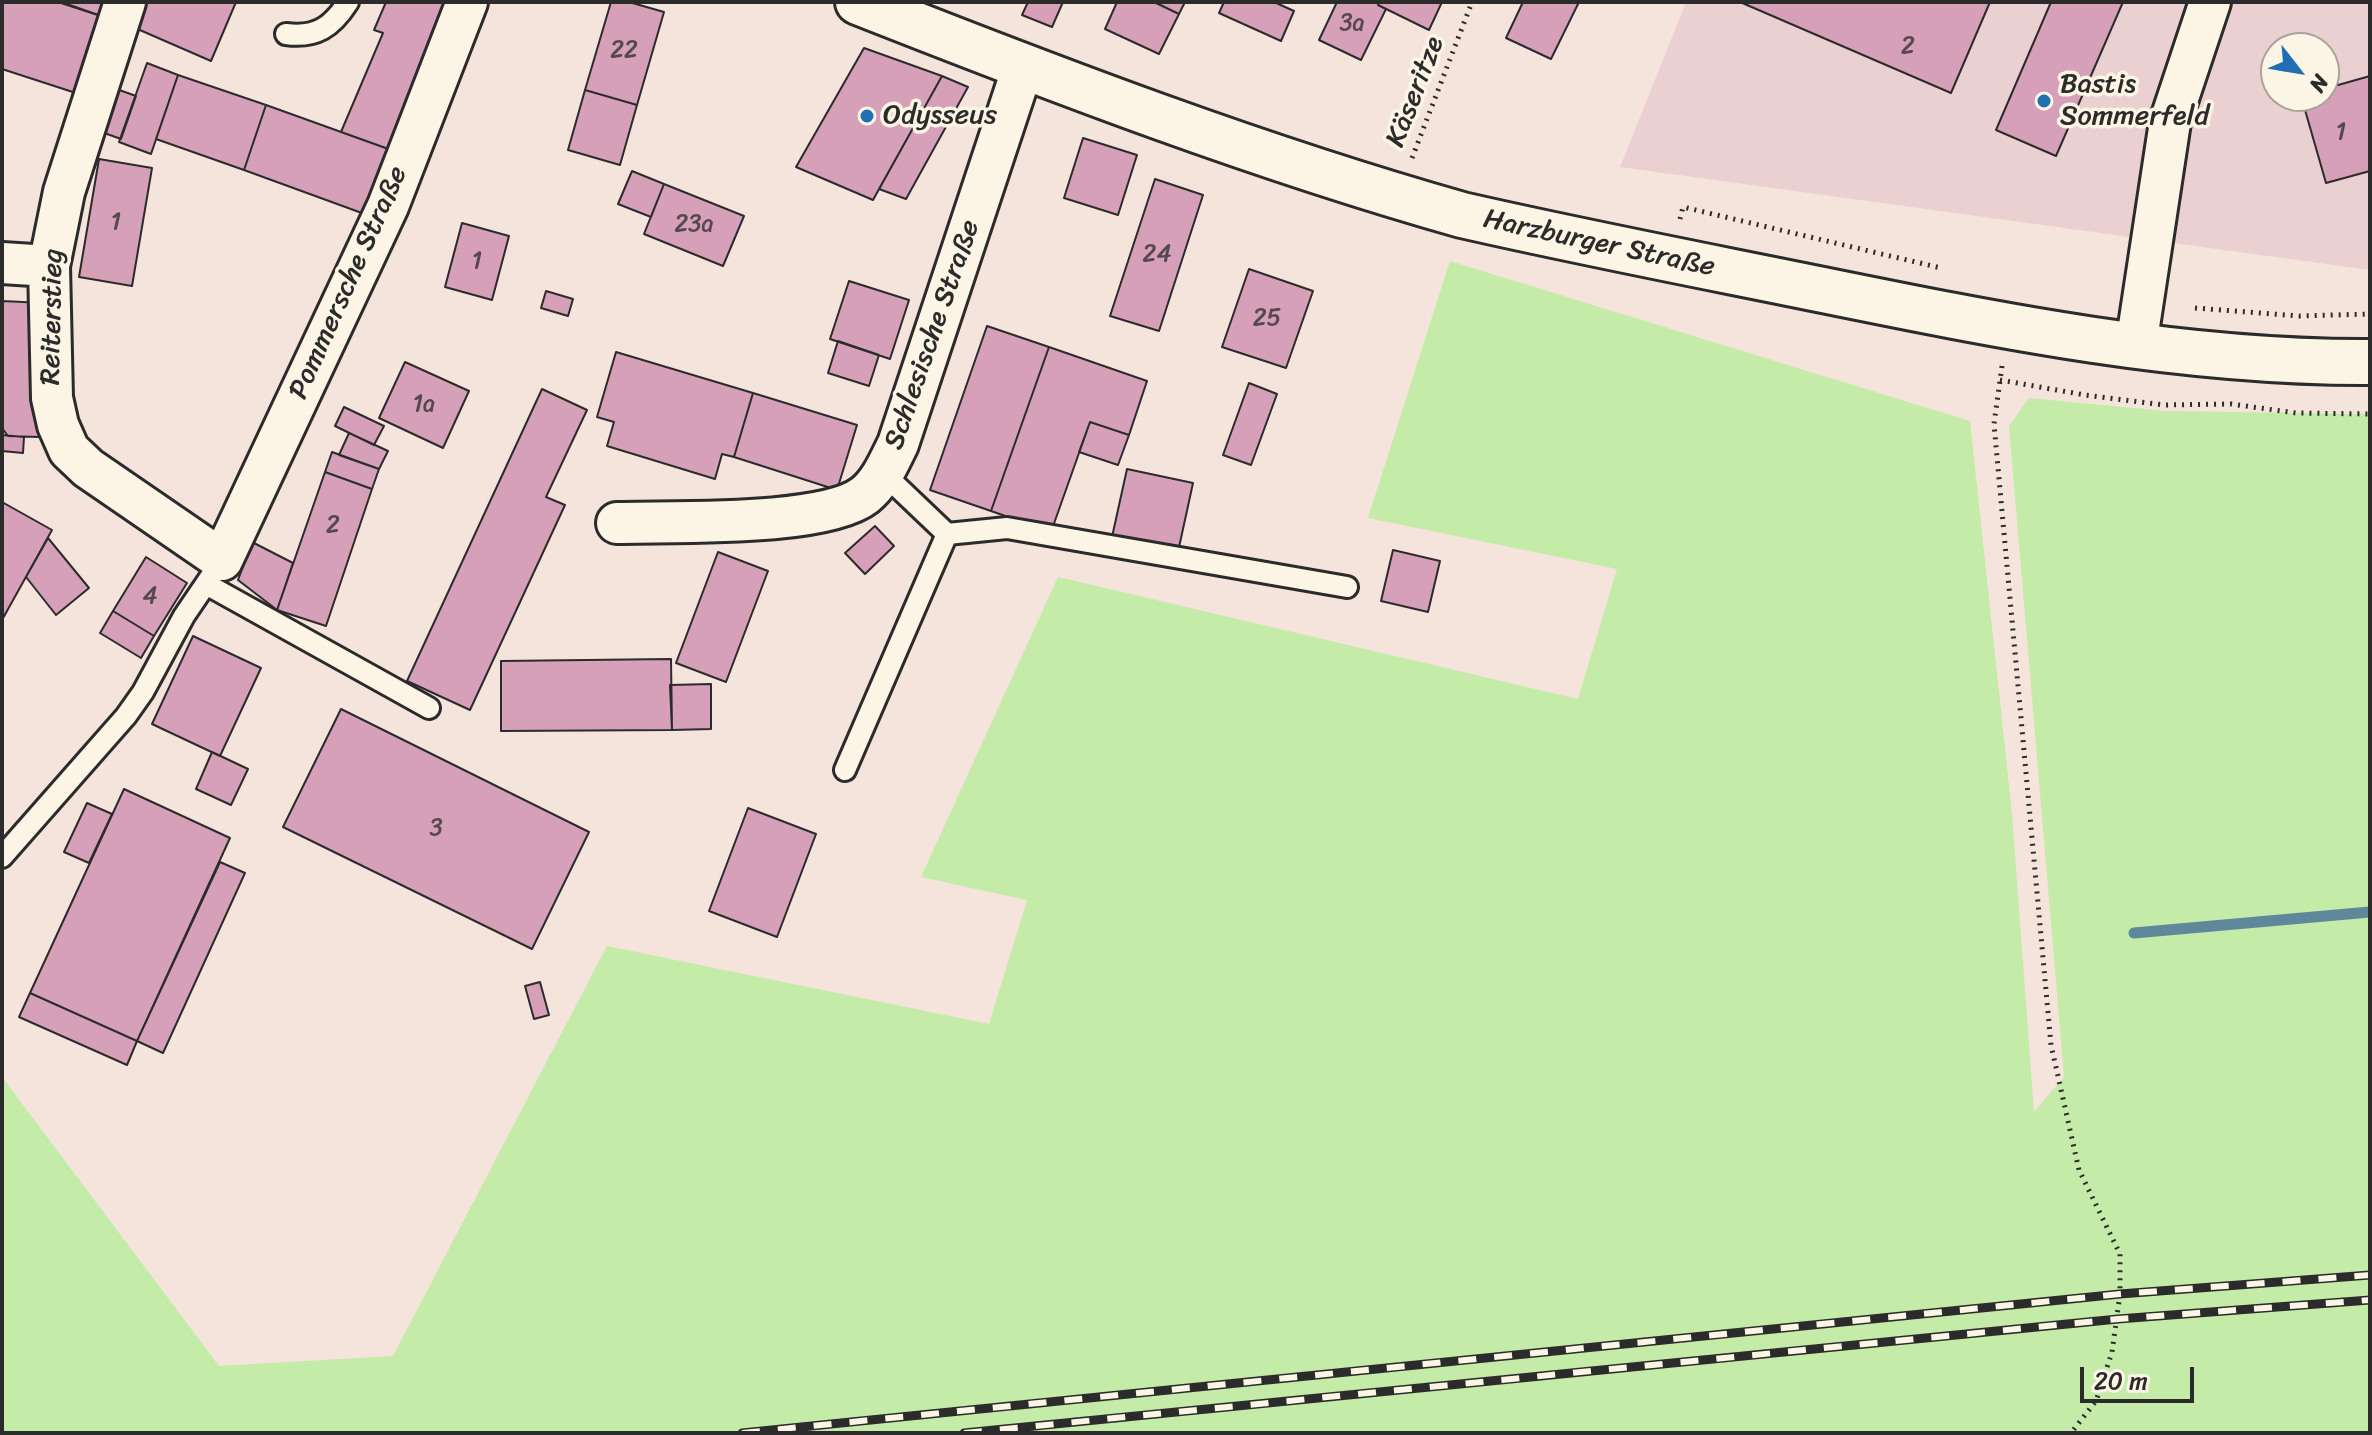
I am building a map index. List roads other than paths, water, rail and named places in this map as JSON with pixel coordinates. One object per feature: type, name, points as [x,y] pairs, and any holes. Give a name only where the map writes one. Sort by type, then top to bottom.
[{"type":"main road","name":"Harzburger Straße","points":[[858,2],[1023,67],[1215,136],[1397,197],[1462,215],[2008,328],[2140,325],[2297,362],[2370,362]]},
{"type":"street","name":"Reiterstieg","points":[[125,2],[64,192],[49,266],[52,398],[58,425],[69,450],[214,572]]},
{"type":"street","name":"Pommersche Straße","points":[[214,572],[388,206],[467,2]]},
{"type":"street","points":[[2140,325],[2170,122],[2210,2]]},
{"type":"street","name":"Schlesische Straße","points":[[617,523],[735,520],[821,513],[864,495],[884,474],[898,444],[1023,67]]},
{"type":"street","points":[[2,263],[49,266]]},
{"type":"lane","points":[[286,34],[302,36],[321,32],[336,19],[348,2]]},
{"type":"lane","points":[[884,474],[947,534],[1007,528],[1347,587]]},
{"type":"lane","points":[[845,770],[947,534]]},
{"type":"lane","points":[[2,857],[126,716],[143,692],[184,616],[214,572],[429,708]]},
{"type":"waterway","points":[[2134,933],[2370,912]]},
{"type":"railway","points":[[742,1433],[2120,1294],[2370,1275]]},
{"type":"railway","points":[[964,1433],[2118,1319],[2370,1300]]},
{"type":"place","name":"Bastis Sommerfeld","points":[[2044,101]]},
{"type":"place","name":"Odysseus","points":[[867,116]]}]
